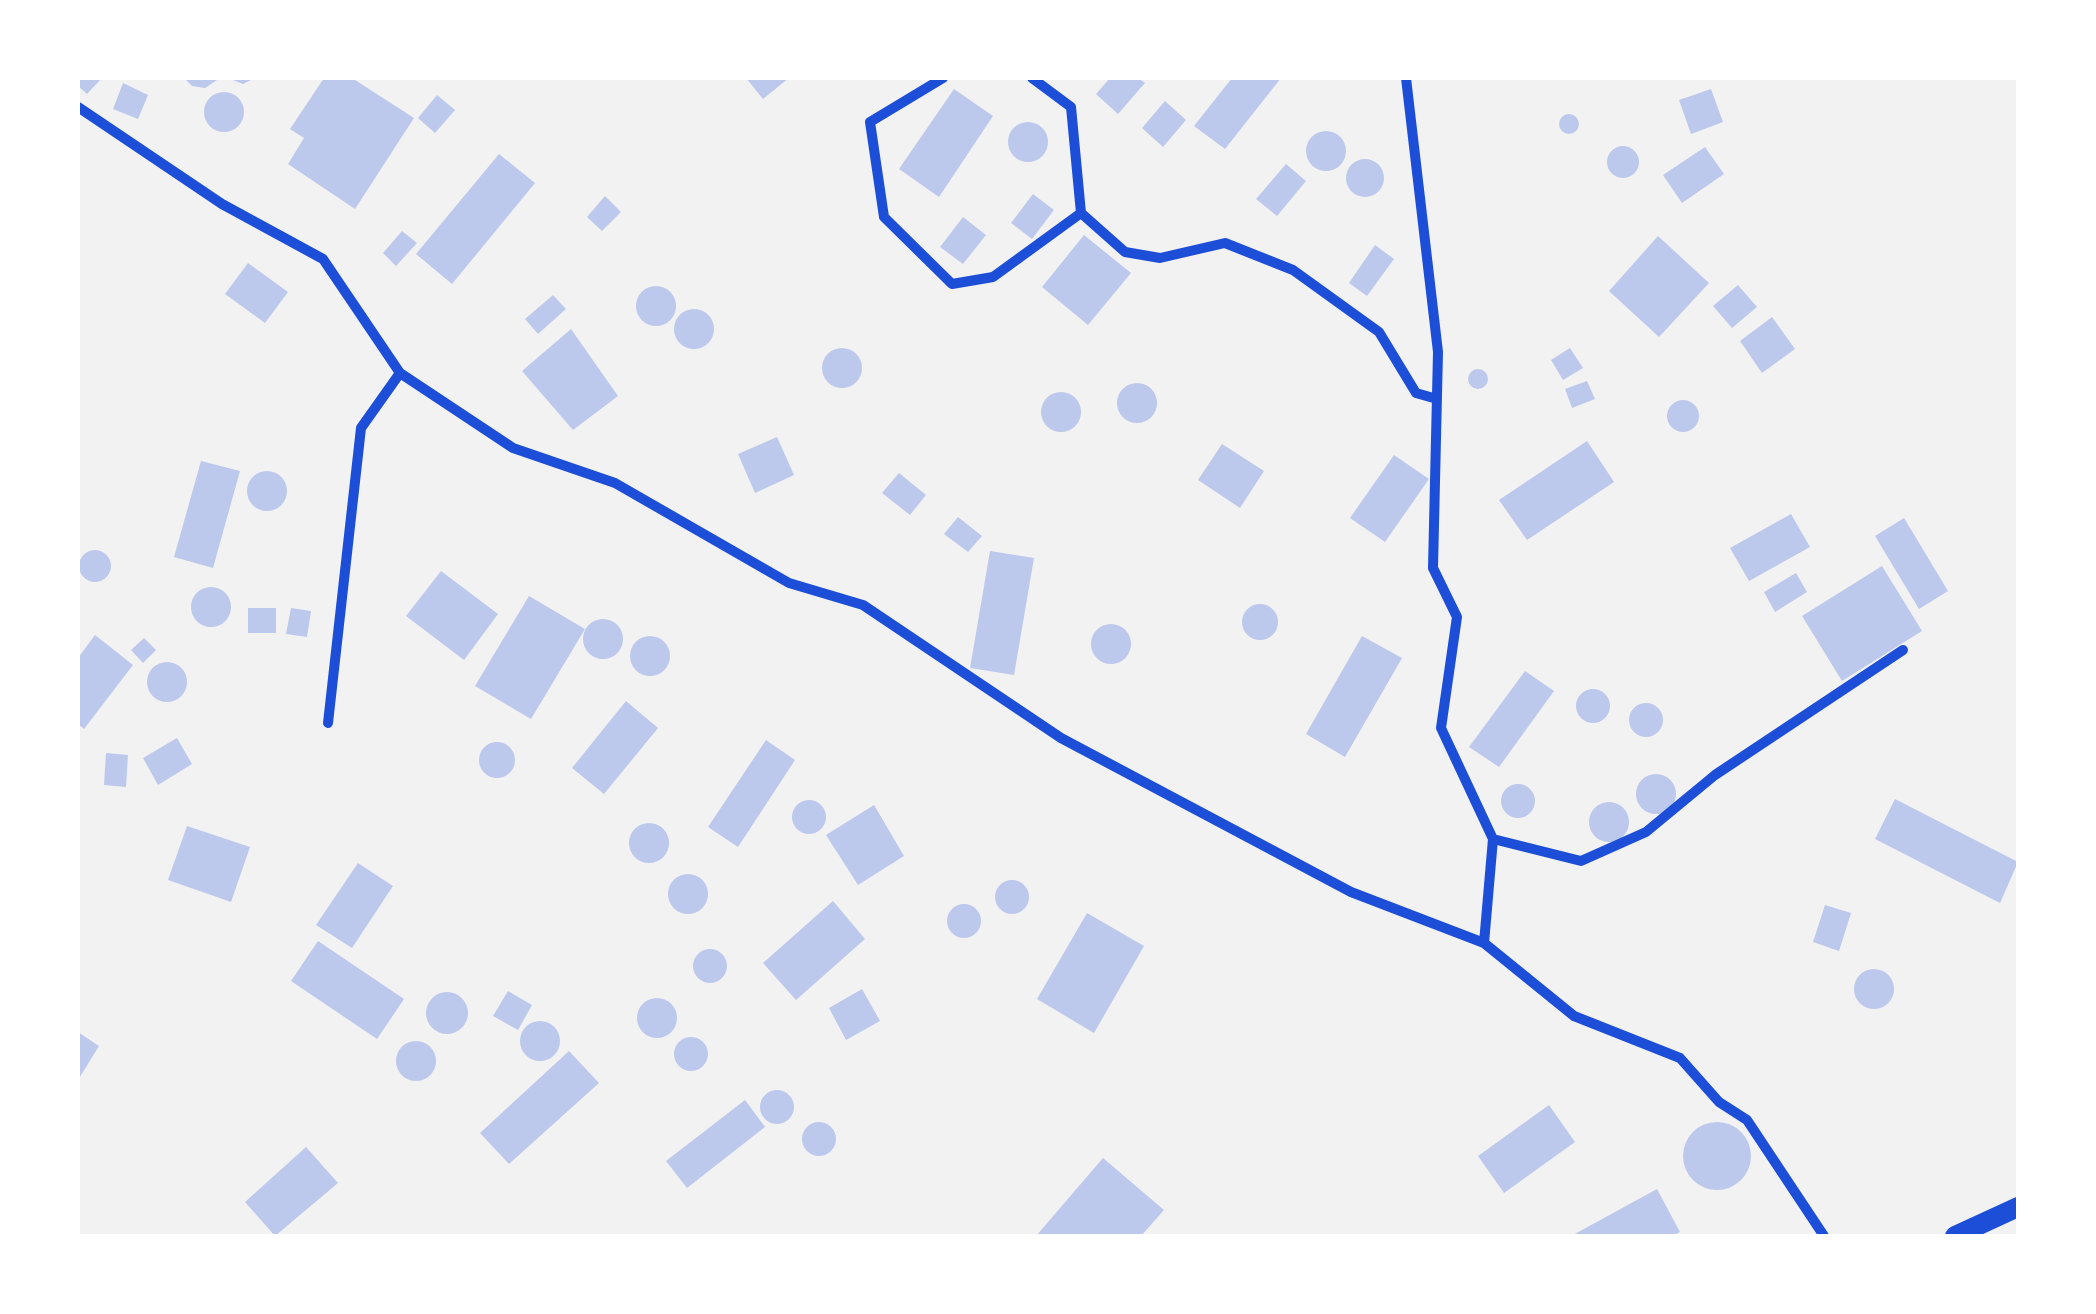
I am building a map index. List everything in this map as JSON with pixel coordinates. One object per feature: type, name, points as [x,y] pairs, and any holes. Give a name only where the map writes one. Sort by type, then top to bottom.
[{"type":"main road","points":[[1955,1236],[2018,1207]]},
{"type":"street","points":[[942,78],[870,122],[884,217],[952,284],[993,277],[1082,213]]},
{"type":"street","points":[[1032,78],[1071,107],[1082,213],[1125,252],[1160,258],[1224,243],[1293,270],[1379,332],[1416,394],[1437,399]]},
{"type":"street","points":[[1406,78],[1438,352],[1433,568],[1457,617],[1441,728],[1492,838],[1484,943]]},
{"type":"street","points":[[78,107],[222,204],[323,259],[400,373],[513,448],[616,483],[790,584],[863,605],[1061,738],[1351,892],[1484,943],[1574,1016],[1680,1058],[1719,1102],[1746,1120],[1824,1236]]},
{"type":"street","points":[[328,723],[361,428],[400,373]]},
{"type":"street","points":[[1492,838],[1581,861],[1646,832],[1715,775],[1904,650]]},
{"type":"building","points":[[78,78],[102,78],[87,94],[78,86]]},
{"type":"building","points":[[184,78],[220,78],[205,88],[192,86]]},
{"type":"building","points":[[228,78],[255,78],[243,84]]},
{"type":"building","points":[[324,78],[352,78],[414,118],[355,209],[288,164],[304,138],[290,129]]},
{"type":"building","points":[[746,78],[789,78],[763,99]]},
{"type":"building","points":[[1110,78],[1138,78],[1145,83],[1118,114],[1096,94]]},
{"type":"building","points":[[1232,78],[1281,78],[1225,149],[1194,126]]},
{"type":"building","points":[[123,83],[148,95],[138,119],[113,109]]},
{"type":"building","points":[[954,89],[993,116],[939,197],[899,169]]},
{"type":"building","points":[[1711,89],[1723,122],[1691,134],[1679,100]]},
{"type":"building","points":[[224,92],[238,98],[244,112],[238,126],[224,132],[210,126],[204,112],[210,98]]},
{"type":"building","points":[[437,95],[455,110],[435,133],[418,118]]},
{"type":"building","points":[[1165,101],[1186,120],[1163,147],[1142,128]]},
{"type":"building","points":[[1569,114],[1579,124],[1569,134],[1559,124]]},
{"type":"building","points":[[1028,122],[1042,128],[1048,142],[1042,156],[1028,162],[1014,156],[1008,142],[1014,128]]},
{"type":"building","points":[[1326,131],[1340,137],[1346,151],[1340,165],[1326,171],[1312,165],[1306,151],[1312,137]]},
{"type":"building","points":[[1623,146],[1634,151],[1639,162],[1634,173],[1623,178],[1612,173],[1607,162],[1612,151]]},
{"type":"building","points":[[1705,147],[1724,174],[1682,203],[1663,175]]},
{"type":"building","points":[[499,154],[535,183],[452,284],[416,254]]},
{"type":"building","points":[[1365,159],[1379,164],[1384,178],[1379,192],[1365,197],[1351,192],[1346,178],[1351,164]]},
{"type":"building","points":[[1286,164],[1306,181],[1277,216],[1256,199]]},
{"type":"building","points":[[1033,194],[1054,210],[1032,239],[1011,223]]},
{"type":"building","points":[[605,196],[621,212],[602,231],[587,217]]},
{"type":"building","points":[[963,217],[986,235],[963,264],[940,247]]},
{"type":"building","points":[[402,231],[417,243],[396,266],[383,253]]},
{"type":"building","points":[[1084,235],[1131,273],[1088,325],[1042,287]]},
{"type":"building","points":[[1658,236],[1709,283],[1659,337],[1609,291]]},
{"type":"building","points":[[1375,245],[1394,259],[1367,296],[1349,283]]},
{"type":"building","points":[[248,263],[288,292],[265,323],[225,294]]},
{"type":"building","points":[[1738,285],[1757,307],[1732,328],[1713,306]]},
{"type":"building","points":[[656,286],[670,292],[676,306],[670,320],[656,326],[642,320],[636,306],[642,292]]},
{"type":"building","points":[[553,295],[566,309],[538,334],[525,319]]},
{"type":"building","points":[[694,309],[708,315],[714,329],[708,343],[694,349],[680,343],[674,329],[680,315]]},
{"type":"building","points":[[1772,317],[1795,349],[1762,373],[1740,341]]},
{"type":"building","points":[[571,329],[618,396],[573,430],[522,371]]},
{"type":"building","points":[[842,348],[856,354],[862,368],[856,382],[842,388],[828,382],[822,368],[828,354]]},
{"type":"building","points":[[1570,348],[1583,368],[1563,380],[1551,360]]},
{"type":"building","points":[[1478,369],[1488,379],[1478,389],[1468,379]]},
{"type":"building","points":[[1587,381],[1595,399],[1572,408],[1565,389]]},
{"type":"building","points":[[1137,383],[1151,389],[1157,403],[1151,417],[1137,423],[1123,417],[1117,403],[1123,389]]},
{"type":"building","points":[[1061,392],[1075,398],[1081,412],[1075,426],[1061,432],[1047,426],[1041,412],[1047,398]]},
{"type":"building","points":[[1683,400],[1695,404],[1699,416],[1695,428],[1683,432],[1671,428],[1667,416],[1671,404]]},
{"type":"building","points":[[777,437],[794,475],[755,493],[738,454]]},
{"type":"building","points":[[1587,441],[1614,482],[1527,540],[1499,500]]},
{"type":"building","points":[[1222,444],[1264,471],[1240,508],[1198,480]]},
{"type":"building","points":[[1394,455],[1429,479],[1385,542],[1350,518]]},
{"type":"building","points":[[201,461],[240,471],[213,568],[174,557]]},
{"type":"building","points":[[267,471],[281,477],[287,491],[281,505],[267,511],[253,505],[247,491],[253,477]]},
{"type":"building","points":[[899,473],[926,495],[910,515],[882,493]]},
{"type":"building","points":[[1791,514],[1810,547],[1749,581],[1730,548]]},
{"type":"building","points":[[958,517],[982,536],[968,552],[944,534]]},
{"type":"building","points":[[1904,518],[1948,591],[1919,609],[1875,536]]},
{"type":"building","points":[[95,550],[106,555],[111,566],[106,577],[95,582],[84,577],[79,566],[84,555]]},
{"type":"building","points":[[990,551],[1034,558],[1014,675],[970,668]]},
{"type":"building","points":[[1882,566],[1922,631],[1842,681],[1802,616]]},
{"type":"building","points":[[441,571],[498,614],[464,660],[406,616]]},
{"type":"building","points":[[1796,573],[1807,592],[1775,612],[1764,592]]},
{"type":"building","points":[[211,587],[225,593],[231,607],[225,621],[211,627],[197,621],[191,607],[197,593]]},
{"type":"building","points":[[529,596],[585,629],[531,719],[475,686]]},
{"type":"building","points":[[1260,604],[1273,609],[1278,622],[1273,635],[1260,640],[1247,635],[1242,622],[1247,609]]},
{"type":"building","points":[[248,608],[276,608],[276,633],[248,633]]},
{"type":"building","points":[[291,608],[311,611],[307,637],[286,634]]},
{"type":"building","points":[[603,619],[617,625],[623,639],[617,653],[603,659],[589,653],[583,639],[589,625]]},
{"type":"building","points":[[1111,624],[1125,630],[1131,644],[1125,658],[1111,664],[1097,658],[1091,644],[1097,630]]},
{"type":"building","points":[[95,635],[133,665],[84,729],[78,724],[78,658]]},
{"type":"building","points":[[650,636],[664,642],[670,656],[664,670],[650,676],[636,670],[630,656],[636,642]]},
{"type":"building","points":[[1362,636],[1402,658],[1345,757],[1306,734]]},
{"type":"building","points":[[144,638],[156,650],[143,663],[131,650]]},
{"type":"building","points":[[167,662],[181,668],[187,682],[181,696],[167,702],[153,696],[147,682],[153,668]]},
{"type":"building","points":[[1525,671],[1554,691],[1499,767],[1469,747]]},
{"type":"building","points":[[1593,689],[1605,694],[1610,706],[1605,718],[1593,723],[1581,718],[1576,706],[1581,694]]},
{"type":"building","points":[[626,701],[658,728],[604,794],[572,768]]},
{"type":"building","points":[[1646,703],[1658,708],[1663,720],[1658,732],[1646,737],[1634,732],[1629,720],[1634,708]]},
{"type":"building","points":[[177,738],[192,764],[158,785],[143,758]]},
{"type":"building","points":[[766,740],[795,760],[738,847],[708,827]]},
{"type":"building","points":[[497,742],[510,747],[515,760],[510,773],[497,778],[484,773],[479,760],[484,747]]},
{"type":"building","points":[[106,753],[128,755],[126,787],[104,785]]},
{"type":"building","points":[[1656,774],[1670,780],[1676,794],[1670,808],[1656,814],[1642,808],[1636,794],[1642,780]]},
{"type":"building","points":[[1518,784],[1530,789],[1535,801],[1530,813],[1518,818],[1506,813],[1501,801],[1506,789]]},
{"type":"building","points":[[1895,799],[2018,862],[2000,903],[1875,839]]},
{"type":"building","points":[[809,800],[821,805],[826,817],[821,829],[809,834],[797,829],[792,817],[797,805]]},
{"type":"building","points":[[1609,802],[1623,808],[1629,822],[1623,836],[1609,842],[1595,836],[1589,822],[1595,808]]},
{"type":"building","points":[[874,805],[904,856],[858,885],[826,835]]},
{"type":"building","points":[[649,823],[663,829],[669,843],[663,857],[649,863],[635,857],[629,843],[635,829]]},
{"type":"building","points":[[187,826],[250,847],[231,902],[168,880]]},
{"type":"building","points":[[358,863],[393,886],[352,948],[316,925]]},
{"type":"building","points":[[688,874],[702,880],[708,894],[702,908],[688,914],[674,908],[668,894],[674,880]]},
{"type":"building","points":[[1012,880],[1024,885],[1029,897],[1024,909],[1012,914],[1000,909],[995,897],[1000,885]]},
{"type":"building","points":[[833,901],[865,939],[796,1000],[763,963]]},
{"type":"building","points":[[964,904],[976,909],[981,921],[976,933],[964,938],[952,933],[947,921],[952,909]]},
{"type":"building","points":[[1825,905],[1851,913],[1839,951],[1813,942]]},
{"type":"building","points":[[1087,913],[1144,946],[1094,1033],[1037,999]]},
{"type":"building","points":[[318,941],[404,999],[377,1039],[291,981]]},
{"type":"building","points":[[710,949],[722,954],[727,966],[722,978],[710,983],[698,978],[693,966],[698,954]]},
{"type":"building","points":[[1874,969],[1888,975],[1894,989],[1888,1003],[1874,1009],[1860,1003],[1854,989],[1860,975]]},
{"type":"building","points":[[862,989],[880,1021],[846,1040],[829,1008]]},
{"type":"building","points":[[508,991],[532,1005],[518,1030],[493,1016]]},
{"type":"building","points":[[447,992],[462,998],[468,1013],[462,1028],[447,1034],[432,1028],[426,1013],[432,998]]},
{"type":"building","points":[[657,998],[671,1004],[677,1018],[671,1032],[657,1038],[643,1032],[637,1018],[643,1004]]},
{"type":"building","points":[[540,1021],[554,1027],[560,1041],[554,1055],[540,1061],[526,1055],[520,1041],[526,1027]]},
{"type":"building","points":[[78,1032],[99,1046],[78,1080]]},
{"type":"building","points":[[691,1037],[703,1042],[708,1054],[703,1066],[691,1071],[679,1066],[674,1054],[679,1042]]},
{"type":"building","points":[[416,1041],[430,1047],[436,1061],[430,1075],[416,1081],[402,1075],[396,1061],[402,1047]]},
{"type":"building","points":[[569,1051],[599,1083],[509,1164],[480,1133]]},
{"type":"building","points":[[777,1090],[789,1095],[794,1107],[789,1119],[777,1124],[765,1119],[760,1107],[765,1095]]},
{"type":"building","points":[[745,1100],[765,1127],[687,1188],[666,1161]]},
{"type":"building","points":[[1549,1105],[1575,1142],[1504,1193],[1478,1156]]},
{"type":"building","points":[[819,1122],[831,1127],[836,1139],[831,1151],[819,1156],[807,1151],[802,1139],[807,1127]]},
{"type":"building","points":[[1717,1122],[1741,1132],[1751,1156],[1741,1180],[1717,1190],[1693,1180],[1683,1156],[1693,1132]]},
{"type":"building","points":[[306,1147],[338,1183],[275,1236],[245,1202]]},
{"type":"building","points":[[1103,1158],[1164,1210],[1141,1236],[1036,1236]]},
{"type":"building","points":[[1657,1189],[1680,1232],[1672,1236],[1571,1236]]}]
